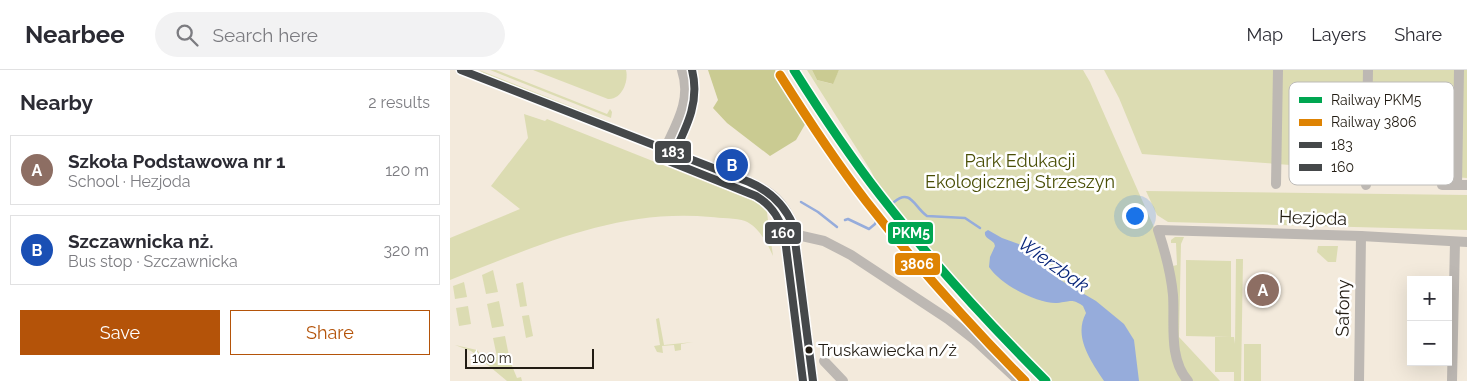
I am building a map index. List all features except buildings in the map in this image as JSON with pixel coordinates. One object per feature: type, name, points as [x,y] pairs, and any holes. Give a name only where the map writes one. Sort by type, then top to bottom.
[{"type":"street","points":[[461,70],[755,184],[767,190],[780,201],[790,217],[795,237],[813,381]]},
{"type":"street","points":[[665,149],[685,102],[686,89],[682,70]]},
{"type":"street","points":[[1276,184],[1278,70]]},
{"type":"street","points":[[1442,185],[1462,185],[1459,70]]},
{"type":"street","name":"Hezjoda","points":[[1188,381],[1177,362],[1173,294],[1164,248],[1158,230],[1361,236],[1467,242]]},
{"type":"street","points":[[795,237],[802,236],[824,241],[858,260],[975,340],[1019,381]]},
{"type":"street","name":"Safony","points":[[1358,381],[1361,236]]},
{"type":"street","points":[[1452,381],[1455,242]]},
{"type":"street","points":[[824,361],[843,381]]},
{"type":"green space","points":[[479,70],[610,122],[602,121],[488,76]]},
{"type":"green space","points":[[490,70],[496,70],[607,114],[610,109],[612,112],[611,118]]},
{"type":"green space","points":[[533,70],[626,70],[627,75],[625,85],[617,97],[608,99]]},
{"type":"green space","points":[[708,70],[775,70],[784,89],[807,121],[796,140],[770,156],[727,123],[713,108],[718,100]]},
{"type":"green space","name":"Park Edukacji Ekologicznej Strzeszyn","points":[[807,70],[812,70],[817,80],[832,84],[839,70],[1083,70],[1157,234],[1169,287],[1171,328],[1186,381],[1051,381],[966,292],[891,205]]},
{"type":"green space","points":[[812,70],[839,70],[833,84],[817,80]]},
{"type":"green space","points":[[1104,70],[1467,70],[1467,178],[1454,177],[1454,82],[1289,82],[1289,165],[1142,154],[1119,98]]},
{"type":"green space","points":[[524,114],[545,121],[547,119],[766,206],[773,256],[758,231],[745,221],[711,217],[676,216],[643,218],[610,224],[545,243],[450,280],[450,238],[520,209],[491,186],[528,138]]},
{"type":"green space","points":[[1146,191],[1467,195],[1467,230],[1168,222],[1157,215]]},
{"type":"green space","points":[[771,200],[778,208],[789,230],[795,265],[790,263],[784,226]]},
{"type":"green space","points":[[1175,237],[1184,237],[1181,244],[1179,337],[1220,381],[1191,381],[1179,360],[1173,266],[1177,265],[1176,243],[1171,243],[1171,240]]},
{"type":"green space","points":[[1318,246],[1338,246],[1336,262],[1328,262],[1317,252]]},
{"type":"green space","points":[[1236,259],[1243,259],[1241,381],[1234,381],[1234,372],[1215,372],[1215,337],[1234,337],[1235,344]]},
{"type":"green space","points":[[1186,260],[1231,261],[1231,337],[1186,336]]},
{"type":"green space","points":[[493,270],[498,292],[486,294],[482,275]]},
{"type":"green space","points":[[464,282],[467,297],[455,299],[453,286]]},
{"type":"green space","points":[[523,282],[527,306],[520,307],[516,284]]},
{"type":"green space","points":[[499,301],[504,326],[492,328],[487,304]]},
{"type":"green space","points":[[468,306],[471,324],[459,326],[456,308]]},
{"type":"green space","points":[[529,315],[533,336],[526,338],[522,316]]},
{"type":"green space","points":[[659,318],[664,345],[693,342],[681,344],[681,350],[675,351],[674,345],[662,346],[663,353],[657,352],[654,346],[660,345],[656,319]]},
{"type":"green space","points":[[505,336],[510,361],[517,378],[521,377],[522,381],[507,381],[471,351],[455,345],[477,350],[483,358],[497,357],[493,338]]},
{"type":"green space","points":[[798,342],[804,348],[809,381],[803,381]]},
{"type":"green space","points":[[1244,344],[1261,344],[1261,381],[1244,381]]},
{"type":"water","points":[[988,230],[1002,238],[1035,250],[1047,259],[1055,275],[1062,281],[1096,301],[1124,324],[1134,340],[1139,381],[1104,381],[1085,348],[1081,331],[1086,313],[1083,306],[1073,301],[1057,303],[1030,297],[1001,280],[994,273],[989,267],[990,257],[995,246],[985,236],[985,232]]},
{"type":"waterway","name":"Wierzbak","points":[[894,202],[900,198],[908,198],[927,216],[965,218],[980,228]]},
{"type":"waterway","name":"Wierzbak","points":[[801,202],[837,227]]},
{"type":"waterway","name":"Wierzbak","points":[[845,220],[848,219],[869,229],[875,224],[880,213]]},
{"type":"rail line","name":"PKM5","points":[[794,70],[846,149],[899,220],[960,291],[1046,381]]},
{"type":"rail line","name":"3806","points":[[780,75],[832,155],[904,248],[983,338],[1025,381]]},
{"type":"transit line","name":"183","points":[[461,70],[749,182],[776,199],[793,225],[813,381]]},
{"type":"transit line","name":"160","points":[[674,153],[691,113],[694,92],[692,70]]},
{"type":"transit line","name":"160","points":[[661,158],[756,196],[772,209],[785,239],[803,381]]},
{"type":"place","name":"Szczawnicka nż.","points":[[732,165]]},
{"type":"place","name":"Szkoła Podstawowa nr 1","points":[[1263,290]]},
{"type":"place","name":"Truskawiecka n/ż","points":[[809,350]]}]
